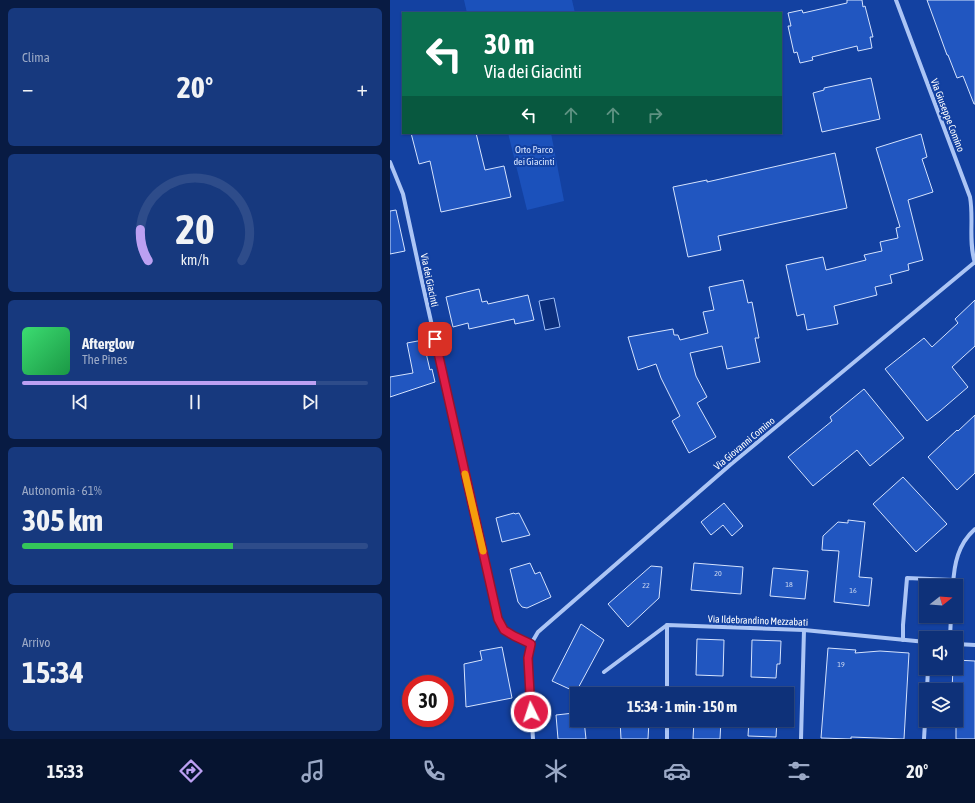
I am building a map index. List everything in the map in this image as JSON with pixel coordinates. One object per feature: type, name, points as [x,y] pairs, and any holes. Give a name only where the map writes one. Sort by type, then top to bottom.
[{"type":"street","name":"Via Giuseppe Comino","points":[[896,0],[973,196],[972,248],[975,262]]},
{"type":"street","name":"Via dei Giacinti","points":[[390,162],[403,194],[498,619],[504,630],[531,644]]},
{"type":"street","name":"Via Giovanni Comino","points":[[531,644],[538,632],[730,465],[975,262]]},
{"type":"street","points":[[953,579],[956,562],[962,544],[975,529]]},
{"type":"street","points":[[903,640],[907,578],[930,579]]},
{"type":"street","points":[[604,672],[667,625]]},
{"type":"street","points":[[667,625],[667,687]]},
{"type":"street","name":"Via Ildebrandino Mezzabati","points":[[667,625],[804,630],[919,641]]},
{"type":"street","points":[[800,739],[804,630]]},
{"type":"street","points":[[531,644],[528,658],[533,739]]},
{"type":"street","points":[[963,644],[975,645]]},
{"type":"street","points":[[667,727],[667,739]]},
{"type":"street","points":[[924,739],[925,727]]},
{"type":"green space","points":[[464,0],[572,0],[575,12],[467,12]]},
{"type":"green space","name":"Orto Parco dei Giacinti","points":[[508,134],[551,134],[564,201],[527,210]]},
{"type":"shaded area","points":[[554,298],[560,327],[545,330],[539,301]]},
{"type":"building","points":[[847,0],[862,0],[873,37],[870,37],[872,48],[858,51],[857,46],[812,57],[813,60],[800,63],[797,52],[794,53],[788,26],[791,26],[788,13],[802,10],[803,13],[847,3]]},
{"type":"building","points":[[927,0],[975,0],[975,104],[963,76],[957,78]]},
{"type":"building","points":[[871,78],[880,119],[822,132],[813,93],[824,90],[824,88]]},
{"type":"building","points":[[411,134],[476,134],[485,170],[504,166],[511,197],[441,212],[430,161],[419,164]]},
{"type":"building","points":[[921,134],[927,157],[922,159],[933,192],[908,200],[923,260],[908,264],[909,270],[890,275],[892,283],[875,287],[877,295],[834,306],[838,324],[807,330],[804,314],[797,316],[786,265],[823,257],[826,270],[866,260],[864,255],[882,251],[880,242],[898,238],[896,228],[900,227],[876,148]]},
{"type":"building","points":[[835,153],[847,208],[718,236],[721,250],[688,257],[673,187],[707,180],[707,182]]},
{"type":"building","points":[[396,210],[405,251],[390,254],[390,211]]},
{"type":"building","points":[[743,280],[748,303],[752,302],[759,338],[755,338],[760,362],[727,369],[722,346],[690,353],[696,376],[707,397],[697,403],[716,437],[689,453],[672,421],[680,416],[661,378],[656,364],[638,370],[628,337],[673,329],[674,335],[678,335],[680,340],[708,333],[703,312],[714,310],[709,287]]},
{"type":"building","points":[[479,289],[482,302],[487,301],[488,304],[528,295],[534,320],[515,324],[514,319],[469,329],[468,323],[453,327],[446,297]]},
{"type":"building","points":[[975,300],[975,346],[952,367],[968,387],[927,421],[885,369],[924,338],[932,347],[958,323],[955,319]]},
{"type":"building","points":[[423,340],[430,370],[432,369],[435,382],[390,397],[390,377],[413,373],[407,343]]},
{"type":"building","points":[[864,389],[904,438],[870,466],[857,450],[813,486],[788,457],[832,421],[830,417]]},
{"type":"building","points":[[975,415],[975,473],[957,490],[928,457]]},
{"type":"building","points":[[903,477],[947,524],[916,552],[873,504]]},
{"type":"building","points":[[724,503],[743,526],[732,536],[723,525],[711,535],[701,522]]},
{"type":"building","points":[[519,513],[530,535],[502,542],[496,518]]},
{"type":"building","points":[[848,520],[865,522],[859,577],[872,578],[869,606],[834,602],[839,551],[822,550],[823,536],[838,522],[848,523]]},
{"type":"building","points":[[530,563],[535,574],[540,572],[551,597],[527,608],[522,607],[518,602],[510,569]]},
{"type":"building","points":[[694,563],[743,567],[741,594],[691,590]]},
{"type":"building","points":[[651,566],[662,567],[659,598],[628,627],[608,604]]},
{"type":"building","points":[[773,568],[808,571],[805,599],[770,596]]},
{"type":"building","points":[[581,624],[604,640],[579,687],[570,687],[570,689],[552,681]]},
{"type":"building","points":[[697,639],[724,640],[723,676],[696,675]]},
{"type":"building","points":[[752,640],[781,641],[780,664],[777,664],[776,678],[751,677]]},
{"type":"building","points":[[502,647],[512,698],[466,707],[464,664],[482,660],[480,651]]},
{"type":"building","points":[[828,648],[856,650],[855,653],[880,651],[909,653],[904,739],[851,737],[851,739],[821,738]]},
{"type":"building","points":[[963,660],[975,661],[975,739],[956,739],[956,727],[963,727],[963,683],[952,683],[953,675],[963,675]]},
{"type":"building","points":[[570,713],[570,727],[585,727],[586,739],[558,739],[556,715]]},
{"type":"building","points":[[620,727],[649,727],[648,739],[621,739]]},
{"type":"building","points":[[694,727],[721,727],[720,739],[693,739]]},
{"type":"building","points":[[749,727],[777,727],[776,737],[748,736]]},
{"type":"slow traffic","points":[[465,474],[483,551]]},
{"type":"route","points":[[435,339],[498,619],[504,630],[531,644],[528,658],[531,712]]}]
